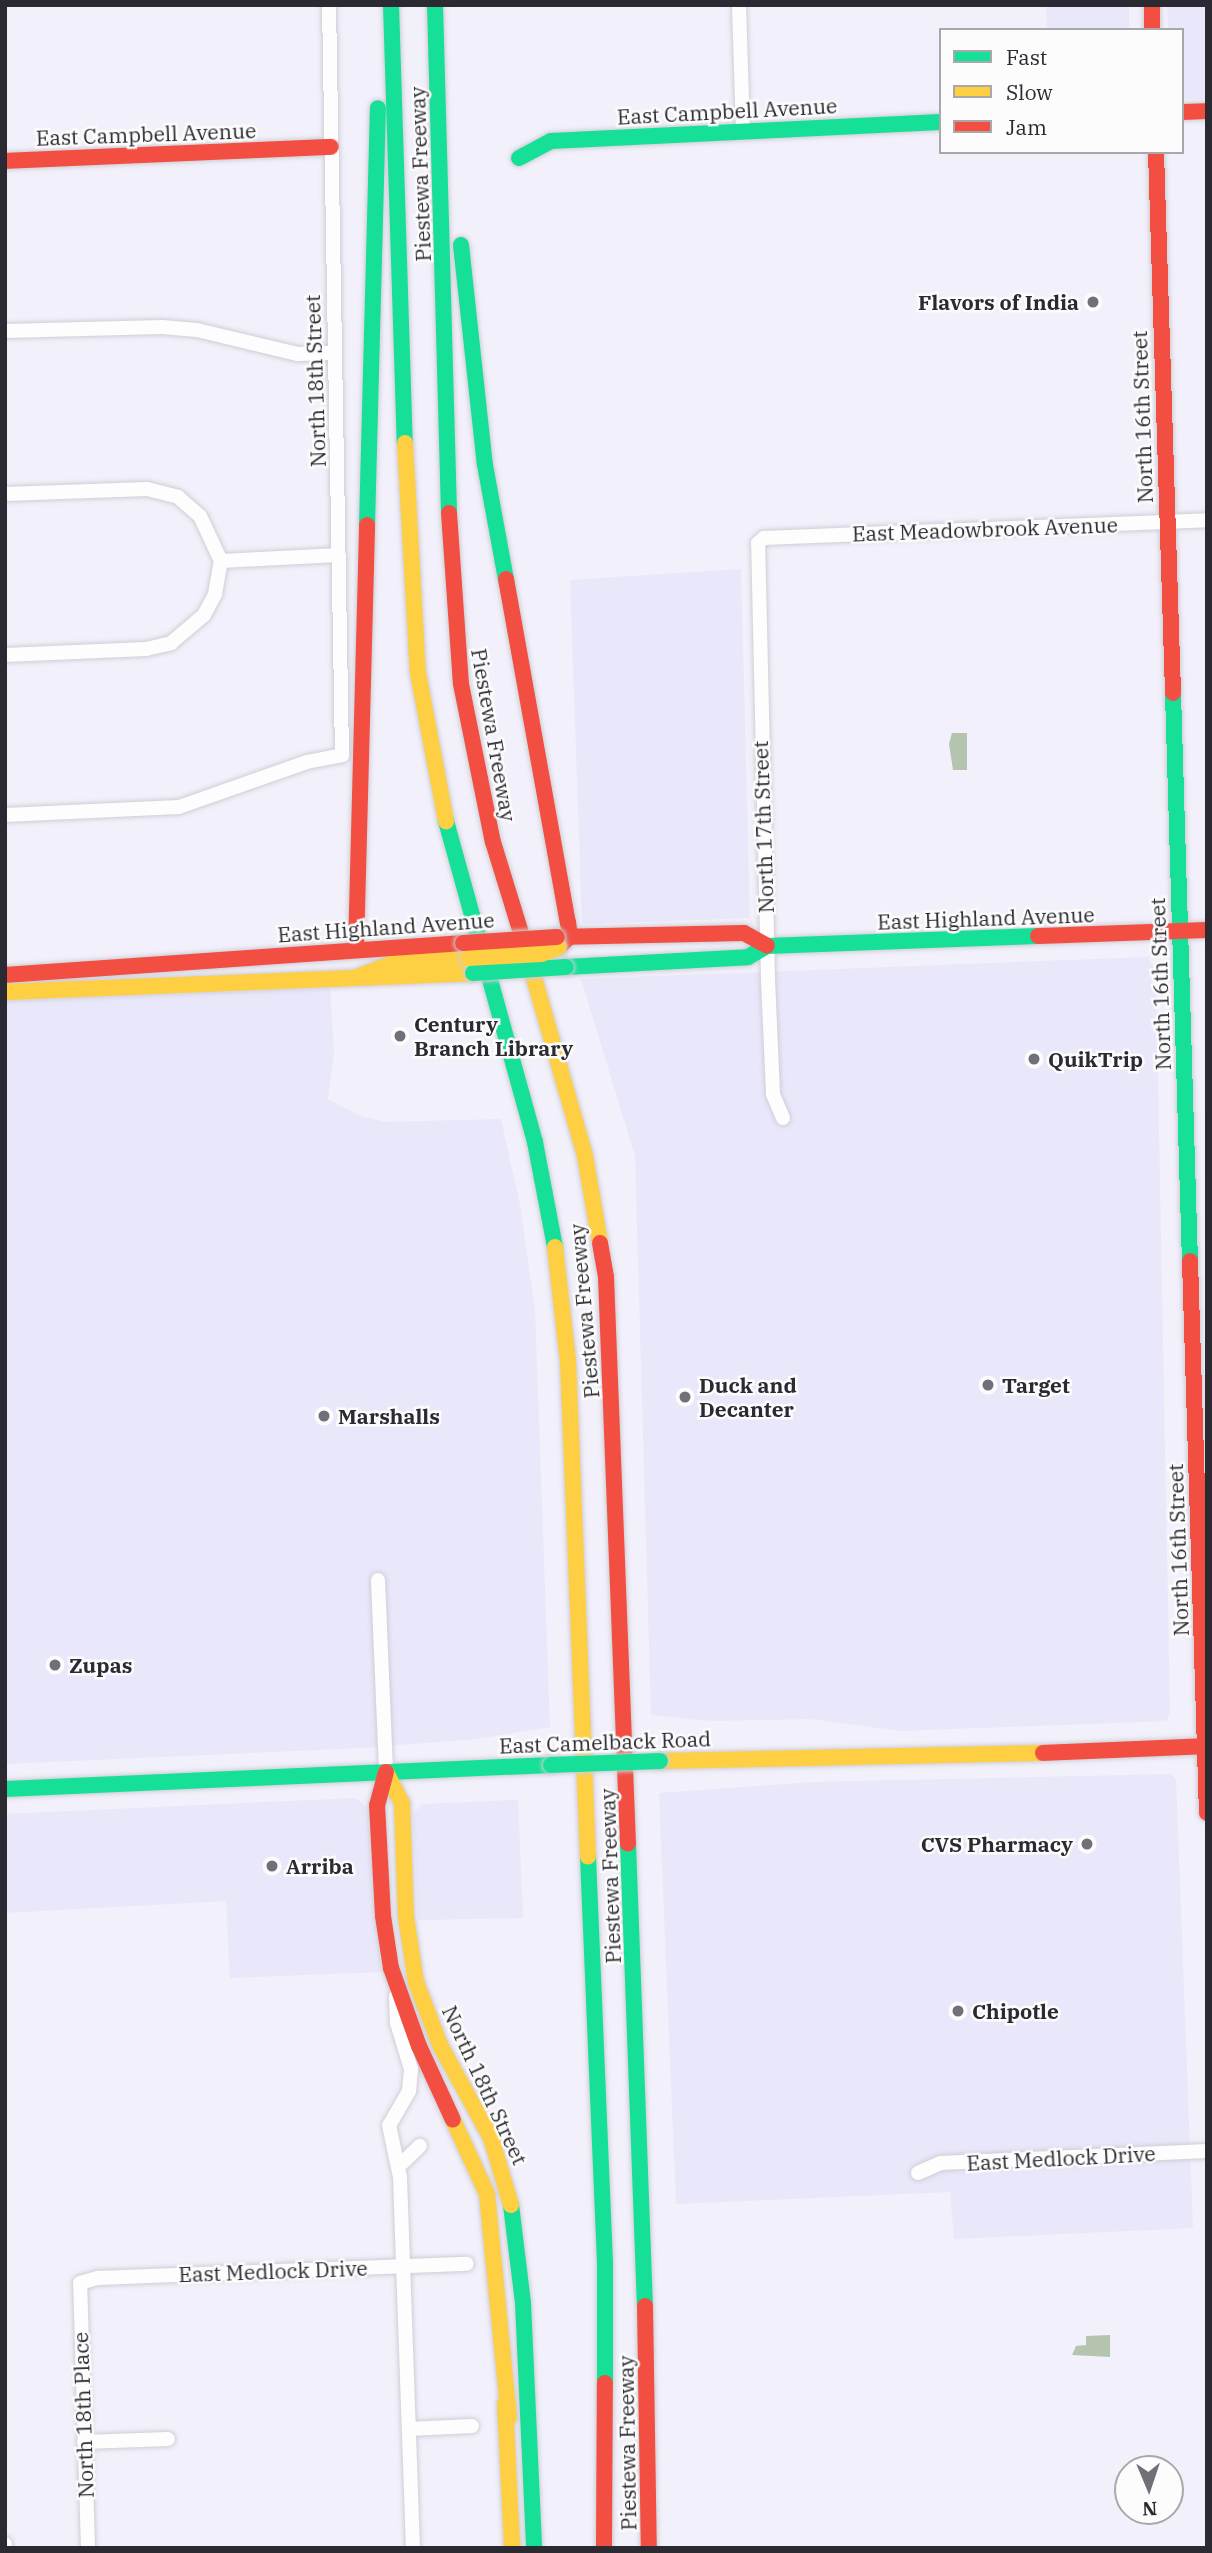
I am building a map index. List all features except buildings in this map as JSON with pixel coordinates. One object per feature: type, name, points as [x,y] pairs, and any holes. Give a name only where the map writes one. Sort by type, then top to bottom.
[{"type":"main road","points":[[356,978],[356,822],[379,125],[377,5]]},
{"type":"main road","name":"Piestewa Freeway","points":[[391,5],[409,566],[418,673],[448,832],[536,1142],[554,1241],[568,1361],[605,2261],[604,2548]]},
{"type":"main road","name":"Piestewa Freeway","points":[[435,5],[451,582],[461,684],[493,842],[582,1144],[606,1276],[643,2248],[649,2548]]},
{"type":"main road","points":[[450,5],[457,177]]},
{"type":"main road","points":[[1152,5],[1152,28]]},
{"type":"main road","points":[[1184,112],[1207,111]]},
{"type":"main road","name":"East Campbell Avenue","points":[[519,158],[551,141],[939,122]]},
{"type":"main road","name":"East Campbell Avenue","points":[[5,161],[331,147]]},
{"type":"main road","name":"North 16th Street","points":[[1156,154],[1180,932],[1199,1335],[1207,1813]]},
{"type":"main road","points":[[461,231],[485,465],[562,940]]},
{"type":"main road","name":"East Highland Avenue","points":[[5,975],[356,949],[566,967],[748,957],[767,946],[1207,930]]},
{"type":"main road","name":"East Highland Avenue","points":[[468,958],[541,954],[562,940],[744,933],[767,946]]},
{"type":"main road","points":[[5,992],[356,978],[394,963],[468,958]]},
{"type":"main road","name":"East Camelback Road","points":[[5,1790],[660,1761],[906,1758],[1205,1746]]},
{"type":"main road","name":"North 18th Street","points":[[386,1772],[377,1805],[383,1916],[396,1987],[487,2194],[495,2240],[505,2403],[514,2441],[521,2548]]},
{"type":"main road","name":"North 18th Street","points":[[386,1772],[402,1804],[406,1917],[415,1982],[440,2045],[491,2138],[509,2188],[523,2303],[534,2548]]},
{"type":"main road","points":[[505,2403],[512,2548]]},
{"type":"street","name":"North 18th Street","points":[[5,815],[179,807],[307,762],[342,755],[329,5]]},
{"type":"street","points":[[739,5],[743,131]]},
{"type":"street","points":[[5,331],[162,327],[197,330],[287,352],[335,353]]},
{"type":"street","points":[[5,494],[147,489],[178,497],[200,516],[221,561],[215,594],[204,615],[172,643],[146,649],[5,655]]},
{"type":"street","name":"East Meadowbrook Avenue","points":[[764,538],[1207,520]]},
{"type":"street","name":"North 17th Street","points":[[764,538],[756,547],[767,946],[773,1094],[783,1118]]},
{"type":"street","points":[[221,561],[339,555]]},
{"type":"street","name":"North 18th Street","points":[[379,1580],[386,1772]]},
{"type":"street","name":"North 18th Street","points":[[396,1987],[397,2023],[411,2080],[392,2116],[391,2135],[399,2166],[413,2548]]},
{"type":"street","points":[[399,2166],[420,2146]]},
{"type":"street","name":"East Medlock Drive","points":[[918,2173],[940,2163],[1207,2151]]},
{"type":"street","name":"East Medlock Drive","points":[[80,2283],[97,2278],[467,2264]]},
{"type":"street","name":"North 18th Place","points":[[80,2283],[88,2548]]},
{"type":"street","points":[[410,2429],[472,2426]]},
{"type":"street","points":[[84,2442],[168,2439]]},
{"type":"shaded area","points":[[1046,5],[1129,5],[1129,28],[1047,28]]},
{"type":"shaded area","points":[[1167,5],[1207,5],[1207,99],[1184,99],[1184,28],[1168,28]]},
{"type":"shaded area","points":[[741,569],[750,918],[582,924],[570,580]]},
{"type":"shaded area","points":[[952,733],[967,733],[967,770],[953,770],[949,744]]},
{"type":"shaded area","points":[[1148,957],[1156,973],[1170,1714],[1166,1721],[901,1731],[810,1719],[709,1721],[651,1715],[635,1156],[581,979]]},
{"type":"shaded area","points":[[330,988],[334,1052],[328,1099],[360,1116],[385,1122],[501,1119],[520,1205],[535,1311],[550,1727],[477,1739],[362,1748],[5,1764],[5,1001]]},
{"type":"shaded area","points":[[1171,1774],[1176,1779],[1193,2228],[954,2239],[950,2192],[676,2204],[659,1793],[813,1782]]},
{"type":"shaded area","points":[[355,1798],[368,1808],[382,1972],[230,1978],[226,1901],[5,1913],[5,1814]]},
{"type":"shaded area","points":[[518,1800],[523,1918],[418,1920],[413,1814],[422,1804]]},
{"type":"shaded area","points":[[1110,2335],[1110,2357],[1072,2355],[1076,2346],[1086,2345],[1086,2336]]},
{"type":"traffic: fast","points":[[391,5],[405,443]]},
{"type":"traffic: fast","points":[[435,5],[449,513]]},
{"type":"traffic: fast","points":[[367,525],[378,108]]},
{"type":"traffic: fast","points":[[519,158],[551,141],[939,122]]},
{"type":"traffic: fast","points":[[461,245],[485,465],[506,579]]},
{"type":"traffic: fast","points":[[1173,693],[1190,1261]]},
{"type":"traffic: fast","points":[[446,821],[535,1142],[555,1247]]},
{"type":"traffic: fast","points":[[566,967],[748,957],[767,946],[1038,936]]},
{"type":"traffic: fast","points":[[473,973],[566,967]]},
{"type":"traffic: fast","points":[[551,1765],[660,1761]]},
{"type":"traffic: fast","points":[[5,1789],[551,1765]]},
{"type":"traffic: fast","points":[[628,1844],[645,2306]]},
{"type":"traffic: fast","points":[[588,1857],[605,2261],[605,2383]]},
{"type":"traffic: fast","points":[[511,2205],[523,2303],[534,2548]]},
{"type":"traffic: slow","points":[[405,443],[418,673],[446,821]]},
{"type":"traffic: slow","points":[[522,936],[585,1156],[600,1243]]},
{"type":"traffic: slow","points":[[468,958],[541,954],[559,947]]},
{"type":"traffic: slow","points":[[357,977],[394,963],[468,958]]},
{"type":"traffic: slow","points":[[5,992],[473,973]]},
{"type":"traffic: slow","points":[[555,1247],[568,1361],[588,1857]]},
{"type":"traffic: slow","points":[[660,1761],[1043,1753]]},
{"type":"traffic: slow","points":[[386,1772],[402,1804],[406,1917],[416,1982],[440,2045],[491,2138],[511,2205]]},
{"type":"traffic: slow","points":[[453,2120],[487,2194],[509,2418]]},
{"type":"traffic: slow","points":[[505,2403],[512,2548]]},
{"type":"traffic: jam","points":[[1152,5],[1152,28]]},
{"type":"traffic: jam","points":[[1184,112],[1207,111]]},
{"type":"traffic: jam","points":[[5,161],[331,147]]},
{"type":"traffic: jam","points":[[1156,154],[1173,693]]},
{"type":"traffic: jam","points":[[449,513],[461,684],[493,842],[522,936]]},
{"type":"traffic: jam","points":[[356,949],[367,525]]},
{"type":"traffic: jam","points":[[506,579],[568,922],[570,936],[559,947]]},
{"type":"traffic: jam","points":[[1038,936],[1207,930]]},
{"type":"traffic: jam","points":[[557,937],[744,933],[767,946]]},
{"type":"traffic: jam","points":[[463,943],[557,937]]},
{"type":"traffic: jam","points":[[5,975],[463,943]]},
{"type":"traffic: jam","points":[[600,1243],[606,1277],[628,1844]]},
{"type":"traffic: jam","points":[[1190,1261],[1207,1813]]},
{"type":"traffic: jam","points":[[1043,1753],[1207,1746]]},
{"type":"traffic: jam","points":[[386,1772],[377,1805],[383,1916],[391,1968],[419,2046],[453,2120]]},
{"type":"traffic: jam","points":[[645,2306],[649,2548]]},
{"type":"traffic: jam","points":[[604,2548],[605,2383]]},
{"type":"place","name":"Flavors of India","points":[[1093,302]]},
{"type":"place","name":"Century Branch Library","points":[[400,1036]]},
{"type":"place","name":"QuikTrip","points":[[1034,1059]]},
{"type":"place","name":"Target","points":[[988,1385]]},
{"type":"place","name":"Duck and Decanter","points":[[685,1397]]},
{"type":"place","name":"Marshalls","points":[[324,1416]]},
{"type":"place","name":"Zupas","points":[[55,1665]]},
{"type":"place","name":"CVS Pharmacy","points":[[1087,1844]]},
{"type":"place","name":"Arriba","points":[[272,1866]]},
{"type":"place","name":"Chipotle","points":[[958,2011]]}]
